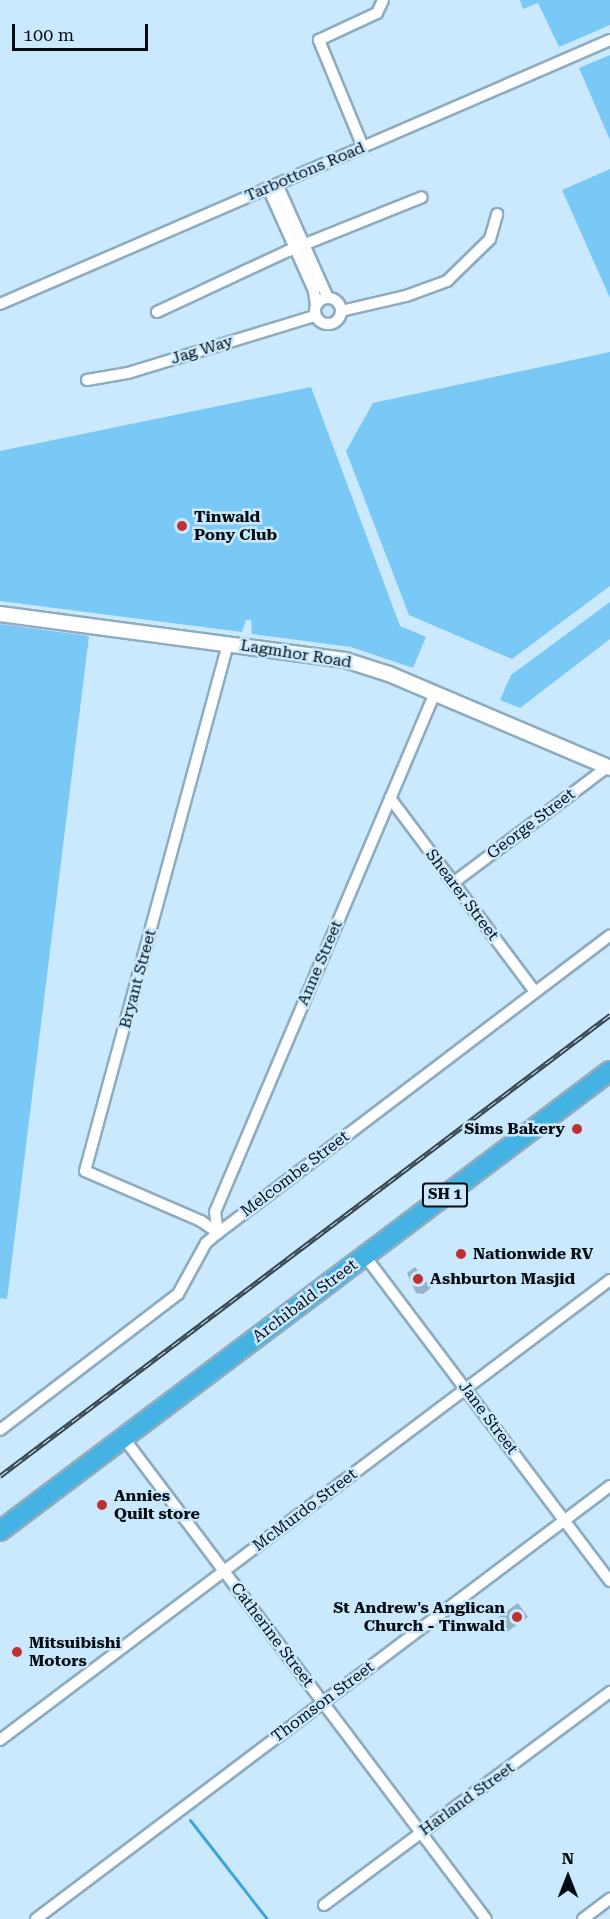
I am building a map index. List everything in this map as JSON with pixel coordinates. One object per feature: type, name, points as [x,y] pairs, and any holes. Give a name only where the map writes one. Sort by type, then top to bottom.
[{"type":"highway","name":"Archibald Street","points":[[0,1531],[365,1256],[608,1077]]},
{"type":"street","points":[[363,147],[320,40],[377,13],[383,0]]},
{"type":"street","name":"Tarbottons Road","points":[[0,304],[610,40]]},
{"type":"street","points":[[272,186],[300,248],[328,298],[337,302],[341,311]]},
{"type":"street","points":[[157,312],[422,196]]},
{"type":"street","points":[[300,248],[316,311],[330,324],[341,311],[406,296],[447,281],[490,238],[497,214]]},
{"type":"street","points":[[316,311],[328,298]]},
{"type":"street","name":"Jag Way","points":[[87,380],[128,373],[316,311]]},
{"type":"street","name":"Lagmhor Road","points":[[0,614],[345,660],[609,767]]},
{"type":"street","name":"Bryant Street","points":[[218,1233],[201,1221],[85,1171],[228,644]]},
{"type":"street","name":"Anne Street","points":[[218,1233],[215,1212],[434,695]]},
{"type":"street","name":"George Street","points":[[453,883],[609,767]]},
{"type":"street","name":"Shearer Street","points":[[390,798],[535,992]]},
{"type":"street","name":"Melcombe Street","points":[[0,1430],[178,1294],[206,1243],[218,1233],[610,934]]},
{"type":"street","name":"Jane Street","points":[[365,1256],[610,1581]]},
{"type":"street","name":"McMurdo Street","points":[[0,1740],[610,1280]]},
{"type":"street","name":"Catherine Street","points":[[123,1437],[486,1919]]},
{"type":"street","name":"Thomson Street","points":[[36,1919],[610,1486]]},
{"type":"street","name":"Harland Street","points":[[324,1905],[610,1692]]},
{"type":"street","points":[[583,1919],[610,1899]]},
{"type":"shaded area","points":[[520,0],[610,0],[610,25],[559,47],[538,3],[523,9]]},
{"type":"shaded area","points":[[610,55],[610,140],[579,68]]},
{"type":"shaded area","points":[[610,169],[610,298],[562,190]]},
{"type":"shaded area","points":[[610,352],[610,586],[512,659],[409,615],[346,451],[373,403]]},
{"type":"shaded area","name":"Tinwald Pony Club","points":[[311,387],[400,626],[426,637],[413,668],[351,647],[252,634],[251,620],[246,620],[242,632],[0,601],[0,451]]},
{"type":"shaded area","points":[[610,602],[610,639],[520,708],[500,700],[511,675]]},
{"type":"shaded area","points":[[0,624],[89,636],[7,1299],[0,1298]]},
{"type":"building","name":"Ashburton Masjid","points":[[415,1267],[431,1288],[423,1294],[416,1293],[407,1273]]},
{"type":"building","name":"St Andrew's Anglican Church - Tinwald","points":[[518,1603],[528,1617],[507,1632],[497,1618]]},
{"type":"waterway","points":[[190,1820],[267,1919]]},
{"type":"railway","points":[[0,1476],[610,1015]]},
{"type":"place","name":"Tinwald Pony Club","points":[[182,526]]},
{"type":"place","name":"Sims Bakery","points":[[577,1129]]},
{"type":"place","name":"Nationwide RV","points":[[461,1254]]},
{"type":"place","name":"Ashburton Masjid","points":[[418,1279]]},
{"type":"place","name":"Annies Quilt store","points":[[102,1505]]},
{"type":"place","name":"St Andrew's Anglican Church - Tinwald","points":[[517,1617]]},
{"type":"place","name":"Mitsuibishi Motors","points":[[17,1652]]}]
